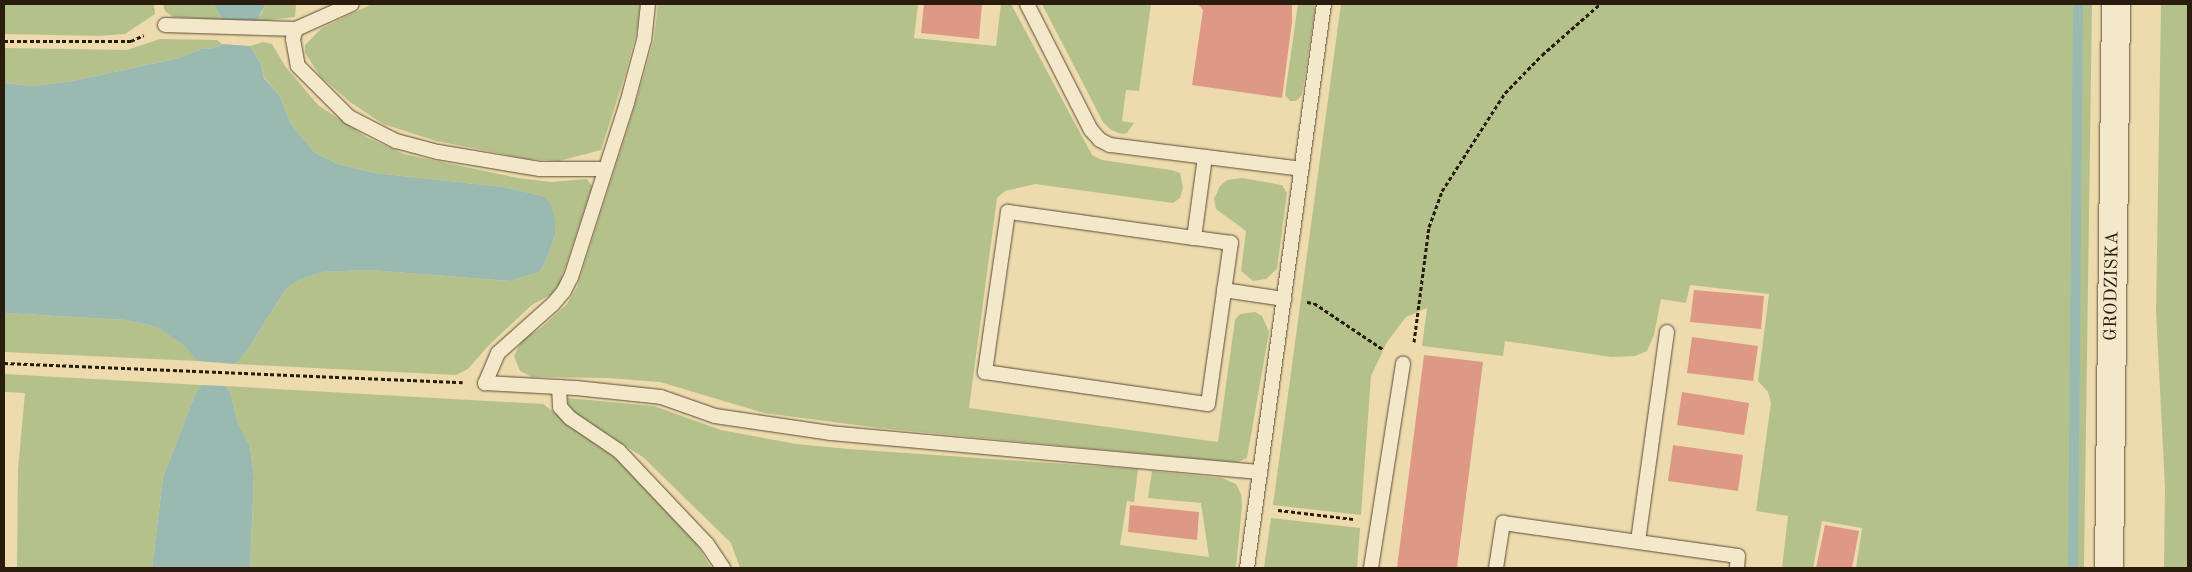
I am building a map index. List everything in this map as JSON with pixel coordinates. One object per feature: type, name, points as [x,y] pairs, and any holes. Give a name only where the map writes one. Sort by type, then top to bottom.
[{"type":"main road","name":"GRODZISKA","points":[[2109,568],[2116,4]]},
{"type":"lane","points":[[165,25],[296,29],[352,4]]},
{"type":"lane","points":[[648,4],[644,40],[588,230],[564,291],[502,348],[492,365],[485,383],[559,387],[661,397],[715,416],[830,433],[1260,472]]},
{"type":"lane","points":[[1027,4],[1091,130],[1100,140],[1110,145],[1302,169]]},
{"type":"lane","points":[[1247,568],[1324,4]]},
{"type":"lane","points":[[296,29],[293,38],[298,66],[349,117],[396,141],[438,152],[540,169],[605,169]]},
{"type":"lane","points":[[1194,238],[1206,157]]},
{"type":"lane","points":[[1008,212],[1194,238],[1231,243],[1208,404],[985,372],[1008,212]]},
{"type":"lane","points":[[1224,290],[1284,299]]},
{"type":"lane","points":[[1638,541],[1667,332]]},
{"type":"lane","points":[[1371,568],[1403,362]]},
{"type":"lane","points":[[559,387],[560,407],[570,418],[620,451],[707,544],[723,568]]},
{"type":"lane","points":[[1496,568],[1503,524],[1738,556],[1737,568]]},
{"type":"path","points":[[1284,299],[1314,303],[1403,362],[1414,344],[1430,227],[1442,190],[1505,93],[1542,55],[1600,4]]},
{"type":"path","points":[[4,41],[131,41],[165,25]]},
{"type":"path","points":[[4,363],[485,383]]},
{"type":"path","points":[[1256,507],[1378,521]]},
{"type":"green space","points":[[4,4],[154,4],[155,14],[125,34],[99,36],[4,34]]},
{"type":"green space","points":[[163,4],[213,4],[223,20],[173,17],[165,11]]},
{"type":"green space","points":[[266,4],[296,4],[295,17],[252,22],[261,14]]},
{"type":"green space","points":[[372,4],[640,4],[637,30],[625,75],[601,150],[559,161],[529,159],[436,141],[383,124],[350,102],[320,76],[305,53],[305,45],[322,28]]},
{"type":"green space","points":[[658,4],[918,4],[914,38],[996,46],[1001,4],[1011,4],[1092,155],[1102,160],[1180,173],[1183,188],[1180,198],[1173,203],[1035,184],[1005,191],[997,198],[969,408],[1218,442],[1235,320],[1240,314],[1255,312],[1262,316],[1269,332],[1247,458],[1238,462],[1230,462],[879,428],[764,413],[660,382],[608,378],[532,377],[520,371],[514,356],[522,340],[542,327],[567,304],[577,287],[634,109],[654,39]]},
{"type":"green space","points":[[1042,4],[1151,4],[1139,91],[1126,90],[1122,121],[1134,123],[1127,133],[1122,134],[1111,130],[1103,122]]},
{"type":"green space","points":[[1298,4],[1314,4],[1315,10],[1302,95],[1296,101],[1290,101],[1285,95]]},
{"type":"green space","points":[[1341,4],[2092,4],[2084,568],[1856,568],[1862,528],[1822,521],[1813,568],[1782,568],[1788,516],[1756,511],[1771,403],[1768,392],[1758,381],[1769,294],[1690,285],[1686,303],[1661,299],[1654,335],[1647,351],[1635,356],[1611,357],[1505,341],[1503,356],[1422,346],[1427,308],[1406,317],[1387,342],[1371,376],[1361,515],[1273,505]]},
{"type":"green space","points":[[2161,4],[2188,4],[2188,568],[2164,568],[2165,487],[2156,312]]},
{"type":"green space","points":[[160,39],[217,40],[222,44],[214,48],[201,49],[179,58],[72,81],[33,86],[4,83],[4,48],[127,50]]},
{"type":"green space","points":[[263,42],[272,44],[285,66],[318,105],[368,138],[404,154],[518,178],[551,182],[587,179],[592,186],[560,283],[552,294],[532,305],[489,345],[468,369],[456,375],[235,364],[244,355],[286,289],[298,281],[321,272],[369,270],[511,281],[539,272],[545,263],[555,236],[556,223],[543,196],[504,187],[375,173],[338,164],[314,152],[291,124],[279,95],[264,77],[261,64],[250,46]]},
{"type":"green space","points":[[1242,178],[1282,185],[1287,193],[1277,269],[1266,279],[1253,281],[1241,271],[1246,231],[1216,209],[1214,199],[1220,186],[1227,180]]},
{"type":"green space","points":[[4,313],[126,320],[157,327],[186,346],[197,361],[4,352]]},
{"type":"green space","points":[[4,374],[201,385],[194,397],[163,477],[152,568],[17,568],[18,469],[25,393],[4,392]]},
{"type":"green space","points":[[225,386],[543,404],[619,461],[693,537],[711,568],[250,568],[254,477],[250,446],[238,423],[230,391]]},
{"type":"green space","points":[[567,398],[654,406],[721,430],[796,444],[1138,469],[1134,502],[1127,501],[1120,545],[1209,557],[1201,503],[1148,498],[1152,471],[1222,478],[1236,484],[1241,494],[1242,506],[1236,568],[740,568],[731,543],[644,458],[577,414],[569,407]]},
{"type":"green space","points":[[1271,518],[1360,528],[1357,568],[1264,568]]},
{"type":"water","points":[[213,4],[266,4],[256,21],[252,22],[223,20]]},
{"type":"water","points":[[222,44],[250,46],[261,64],[264,78],[279,95],[291,124],[314,152],[338,164],[375,173],[504,187],[543,196],[551,205],[556,223],[555,236],[545,263],[539,272],[511,281],[369,270],[321,272],[298,281],[286,289],[244,355],[235,364],[197,361],[185,346],[157,327],[126,320],[4,313],[4,83],[33,86],[72,81],[179,58],[201,49],[214,48]]},
{"type":"water","points":[[201,385],[225,386],[230,391],[238,423],[250,446],[254,477],[250,568],[152,568],[163,477],[194,397]]},
{"type":"building","points":[[924,4],[982,4],[979,39],[921,33]]},
{"type":"building","points":[[1198,4],[1292,4],[1292,22],[1282,98],[1192,85],[1203,10]]},
{"type":"building","points":[[1694,290],[1764,296],[1761,329],[1690,322]]},
{"type":"building","points":[[1692,337],[1758,346],[1753,381],[1687,373]]},
{"type":"building","points":[[1424,355],[1483,362],[1457,568],[1397,568]]},
{"type":"building","points":[[1682,392],[1749,403],[1744,435],[1677,425]]},
{"type":"building","points":[[1673,445],[1743,455],[1738,491],[1668,481]]},
{"type":"building","points":[[1130,505],[1199,512],[1197,540],[1128,532]]},
{"type":"building","points":[[1825,525],[1859,531],[1852,568],[1816,568]]},
{"type":"waterway","points":[[2073,568],[2078,4]]}]
